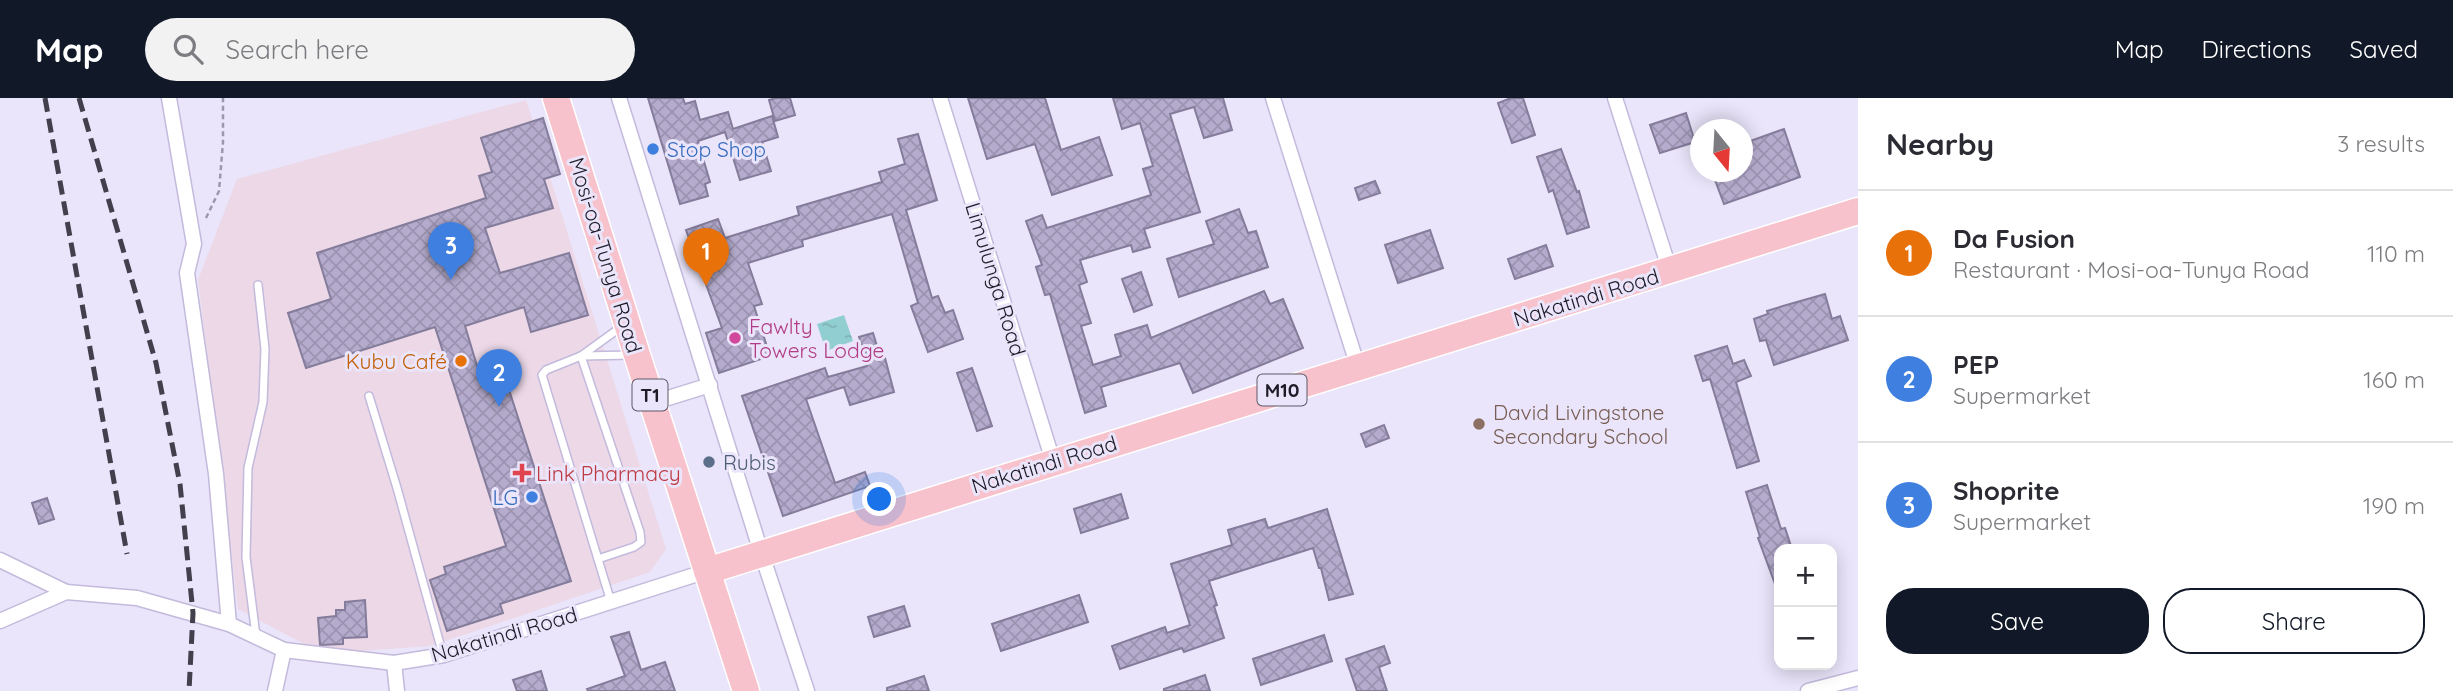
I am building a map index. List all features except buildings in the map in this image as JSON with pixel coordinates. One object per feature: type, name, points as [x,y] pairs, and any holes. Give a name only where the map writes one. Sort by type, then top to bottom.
[{"type":"highway","name":"Mosi-oa-Tunya Road","points":[[556,98],[746,691]]},
{"type":"highway","name":"Nakatindi Road","points":[[707,570],[1858,211]]},
{"type":"street","points":[[169,98],[194,244],[187,273],[216,474],[229,624]]},
{"type":"street","points":[[619,98],[807,691]]},
{"type":"street","name":"Limulunga Road","points":[[940,98],[1053,461]]},
{"type":"street","points":[[1273,98],[1358,367]]},
{"type":"street","points":[[1615,98],[1670,271]]},
{"type":"street","points":[[652,403],[710,385]]},
{"type":"street","points":[[0,560],[66,592]]},
{"type":"street","name":"Nakatindi Road","points":[[66,592],[137,598],[229,624],[284,650],[394,663],[443,655],[707,570]]},
{"type":"street","points":[[0,621],[66,592]]},
{"type":"street","points":[[275,691],[284,650]]},
{"type":"street","points":[[394,663],[397,691]]},
{"type":"street","points":[[1808,691],[1858,678]]},
{"type":"lane","points":[[256,637],[246,557],[248,468],[263,402],[265,349],[258,285]]},
{"type":"lane","points":[[611,602],[542,375],[546,370],[581,356],[627,322]]},
{"type":"lane","points":[[581,356],[637,355]]},
{"type":"lane","points":[[581,356],[640,532],[641,542],[598,559]]},
{"type":"lane","points":[[369,396],[443,655]]},
{"type":"path","points":[[194,244],[219,191],[223,98]]},
{"type":"shaded area","points":[[526,100],[666,549],[650,572],[431,646],[360,651],[306,645],[238,609],[198,280],[237,179]]},
{"type":"water","points":[[844,315],[853,341],[826,351],[817,324]]},
{"type":"railway","points":[[45,98],[127,554]]},
{"type":"railway","points":[[79,98],[156,363],[180,484],[193,613],[189,691]]},
{"type":"place","name":"Stop Shop","points":[[653,149]]},
{"type":"place","name":"Shoprite","points":[[451,280]]},
{"type":"place","name":"Da Fusion","points":[[706,286]]},
{"type":"place","name":"Fawlty Towers Lodge","points":[[735,338]]},
{"type":"place","name":"Kubu Café","points":[[461,361]]},
{"type":"place","name":"PEP","points":[[499,407]]},
{"type":"place","name":"David Livingstone Secondary School","points":[[1479,424]]},
{"type":"place","name":"Rubis","points":[[709,462]]},
{"type":"place","name":"Link Pharmacy","points":[[522,473]]},
{"type":"place","name":"LG","points":[[532,497]]}]
